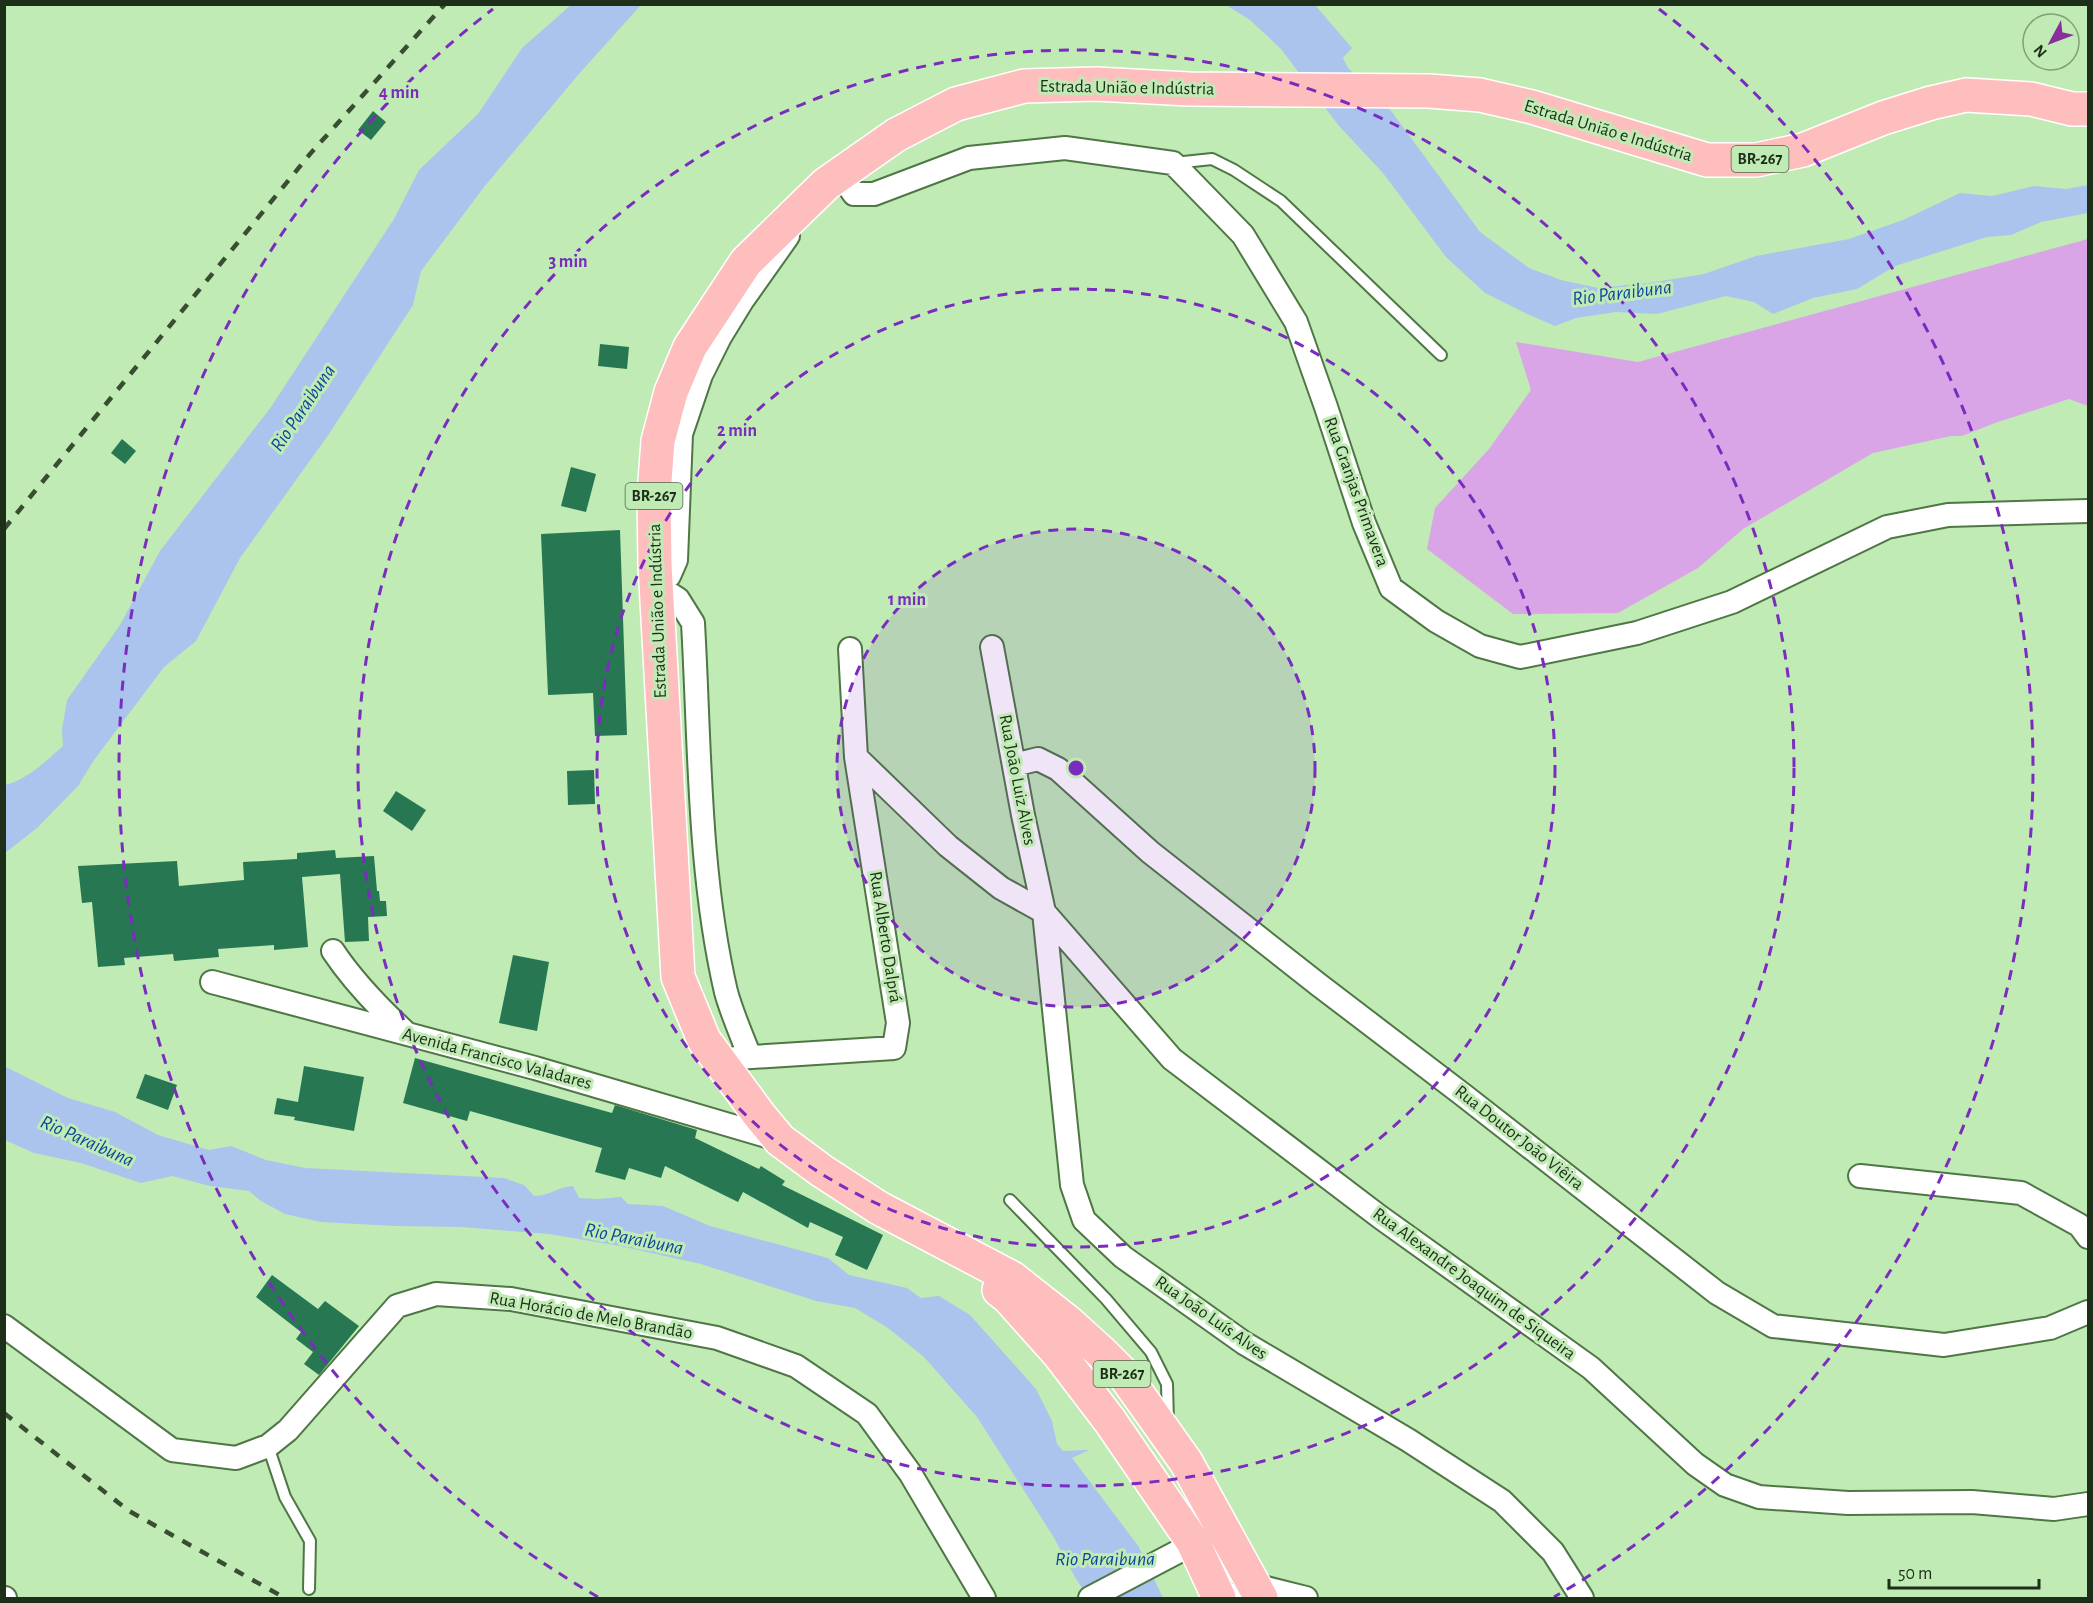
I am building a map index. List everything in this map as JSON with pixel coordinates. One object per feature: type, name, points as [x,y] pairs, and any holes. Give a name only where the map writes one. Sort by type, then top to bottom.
[{"type":"highway","name":"Estrada União e Indústria","points":[[908,1222],[879,1208],[822,1172],[780,1140],[704,1040],[678,977],[656,585],[667,478],[658,441],[671,392],[690,347],[746,262],[835,177],[896,135],[956,104],[1024,86],[1096,84],[1188,89],[1429,91],[1480,95],[1532,107],[1707,160],[1756,160],[1803,150],[1883,118],[1966,95],[2031,99],[2072,109],[2088,109]]},
{"type":"highway","name":"BR-267","points":[[908,1222],[1012,1278],[1069,1323],[1125,1376],[1186,1462],[1224,1529],[1248,1594]]},
{"type":"highway","name":"BR-267","points":[[908,1222],[1008,1297],[1059,1354],[1110,1421],[1193,1542],[1219,1599]]},
{"type":"street","points":[[835,177],[845,181],[854,194],[874,194],[969,158],[1065,148],[1173,164]]},
{"type":"street","name":"Rua Granjas Primavera","points":[[1173,164],[1243,235],[1296,322],[1364,523],[1391,588],[1436,621],[1480,646],[1520,657],[1637,633],[1732,602],[1887,527],[1948,515],[2088,511]]},
{"type":"street","points":[[656,585],[678,598],[693,623],[701,810],[707,888],[727,995],[750,1057]]},
{"type":"street","name":"Rua Joāo Luiz Alves","points":[[992,647],[1044,912]]},
{"type":"street","name":"Rua Alberto Dalprá","points":[[716,1058],[894,1048],[898,1023],[856,757],[850,649]]},
{"type":"street","points":[[856,757],[948,846],[1001,888],[1044,912]]},
{"type":"street","name":"Rua Doutor João Viêira","points":[[1014,765],[1038,759],[1058,768],[1150,852],[1309,977],[1717,1293],[1773,1326],[1944,1345],[2050,1328],[2088,1312]]},
{"type":"street","name":"Rua Alexandre Joaquim de Siqueira","points":[[1044,912],[1172,1059],[1380,1217],[1591,1368],[1695,1464],[1725,1485],[1759,1497],[1837,1502],[1972,1502],[2054,1509],[2088,1504]]},
{"type":"street","name":"Rua João Luís Alves","points":[[1044,912],[1072,1185],[1084,1220],[1123,1257],[1244,1343],[1408,1440],[1502,1501],[1552,1552],[1582,1599]]},
{"type":"street","points":[[333,951],[376,1005],[409,1035]]},
{"type":"street","name":"Avenida Francisco Valadares","points":[[212,982],[535,1068],[780,1140]]},
{"type":"street","points":[[1860,1176],[2021,1193],[2079,1224],[2088,1237]]},
{"type":"street","name":"Rua Horácio de Melo Brandão","points":[[4,1326],[172,1450],[236,1458],[268,1446],[288,1430],[398,1306],[436,1294],[510,1299],[717,1338],[796,1366],[867,1414],[910,1473],[984,1599]]},
{"type":"street","points":[[1090,1599],[1193,1542],[1224,1529]]},
{"type":"street","points":[[1248,1594],[1306,1599]]},
{"type":"lane","points":[[1173,164],[1212,159],[1234,170],[1281,201],[1441,355]]},
{"type":"lane","points":[[1010,1200],[1106,1299],[1151,1352],[1167,1384],[1168,1437]]},
{"type":"lane","points":[[268,1446],[285,1497],[310,1541],[309,1589]]},
{"type":"shaded area","points":[[2088,239],[2088,406],[2069,399],[1962,436],[1951,436],[1873,453],[1743,529],[1698,568],[1618,613],[1513,614],[1427,549],[1435,508],[1489,449],[1531,390],[1516,342],[1638,362]]},
{"type":"water","name":"Rio Paraibuna","points":[[571,5],[641,5],[578,75],[484,187],[421,271],[413,305],[329,434],[240,558],[196,641],[164,667],[94,760],[78,786],[37,828],[5,853],[5,785],[29,774],[63,746],[62,729],[67,700],[120,625],[160,551],[271,407],[394,219],[419,170],[478,114],[522,48]]},
{"type":"water","name":"Rio Paraibuna","points":[[1226,5],[1315,5],[1352,48],[1343,58],[1348,68],[1392,112],[1480,232],[1529,268],[1561,280],[1598,288],[1704,274],[1756,256],[1849,239],[1903,220],[1960,193],[1992,196],[2034,186],[2066,189],[2088,185],[2088,213],[2041,222],[2011,235],[1987,237],[1895,266],[1857,289],[1813,298],[1773,314],[1754,302],[1726,296],[1657,314],[1616,312],[1576,318],[1555,326],[1485,293],[1446,257],[1383,173],[1339,126],[1281,49],[1250,20]]},
{"type":"water","name":"Rio Paraibuna","points":[[4,1066],[68,1098],[115,1112],[158,1135],[209,1150],[231,1146],[266,1160],[305,1168],[504,1178],[524,1185],[534,1196],[573,1186],[579,1198],[621,1197],[628,1204],[663,1206],[710,1226],[828,1258],[849,1275],[907,1288],[921,1298],[939,1296],[970,1315],[1036,1389],[1052,1421],[1057,1444],[1063,1451],[1089,1450],[1072,1458],[1139,1547],[1163,1598],[1089,1598],[1053,1536],[977,1417],[924,1357],[888,1328],[855,1308],[816,1301],[701,1264],[620,1246],[549,1234],[461,1227],[321,1222],[285,1214],[261,1201],[249,1191],[210,1186],[172,1176],[141,1183],[81,1163],[34,1153],[5,1140]]},
{"type":"building","points":[[373,111],[386,122],[371,140],[358,130]]},
{"type":"building","points":[[600,344],[629,347],[627,369],[598,366]]},
{"type":"building","points":[[122,439],[136,451],[125,464],[111,453]]},
{"type":"building","points":[[571,467],[596,474],[586,512],[561,506]]},
{"type":"building","points":[[620,530],[627,735],[595,736],[593,693],[548,695],[541,534]]},
{"type":"building","points":[[594,770],[595,804],[568,805],[567,771]]},
{"type":"building","points":[[396,791],[426,810],[412,831],[383,811]]},
{"type":"building","points":[[335,850],[336,858],[374,856],[377,891],[379,891],[380,901],[386,901],[387,916],[368,917],[369,941],[345,942],[340,874],[302,877],[308,947],[274,950],[274,945],[218,949],[219,957],[174,961],[173,954],[124,958],[125,965],[98,967],[92,902],[82,903],[78,866],[177,861],[179,886],[244,880],[243,862],[297,859],[297,853]]},
{"type":"building","points":[[513,955],[549,962],[537,1031],[499,1023]]},
{"type":"building","points":[[415,1058],[612,1113],[615,1105],[697,1130],[695,1138],[759,1169],[761,1166],[785,1181],[782,1185],[883,1235],[867,1270],[835,1255],[843,1237],[810,1222],[808,1228],[743,1192],[738,1202],[665,1166],[661,1178],[629,1168],[625,1180],[595,1172],[602,1148],[470,1111],[467,1121],[403,1103]]},
{"type":"building","points":[[304,1066],[364,1077],[354,1131],[274,1114],[277,1098],[298,1102]]},
{"type":"building","points":[[145,1074],[177,1085],[168,1110],[136,1098]]},
{"type":"building","points":[[272,1275],[318,1309],[325,1301],[359,1326],[319,1375],[304,1364],[313,1352],[296,1339],[301,1332],[256,1297]]},
{"type":"railway","points":[[4,529],[310,154],[445,4]]},
{"type":"railway","points":[[4,1413],[129,1511],[285,1598]]}]
